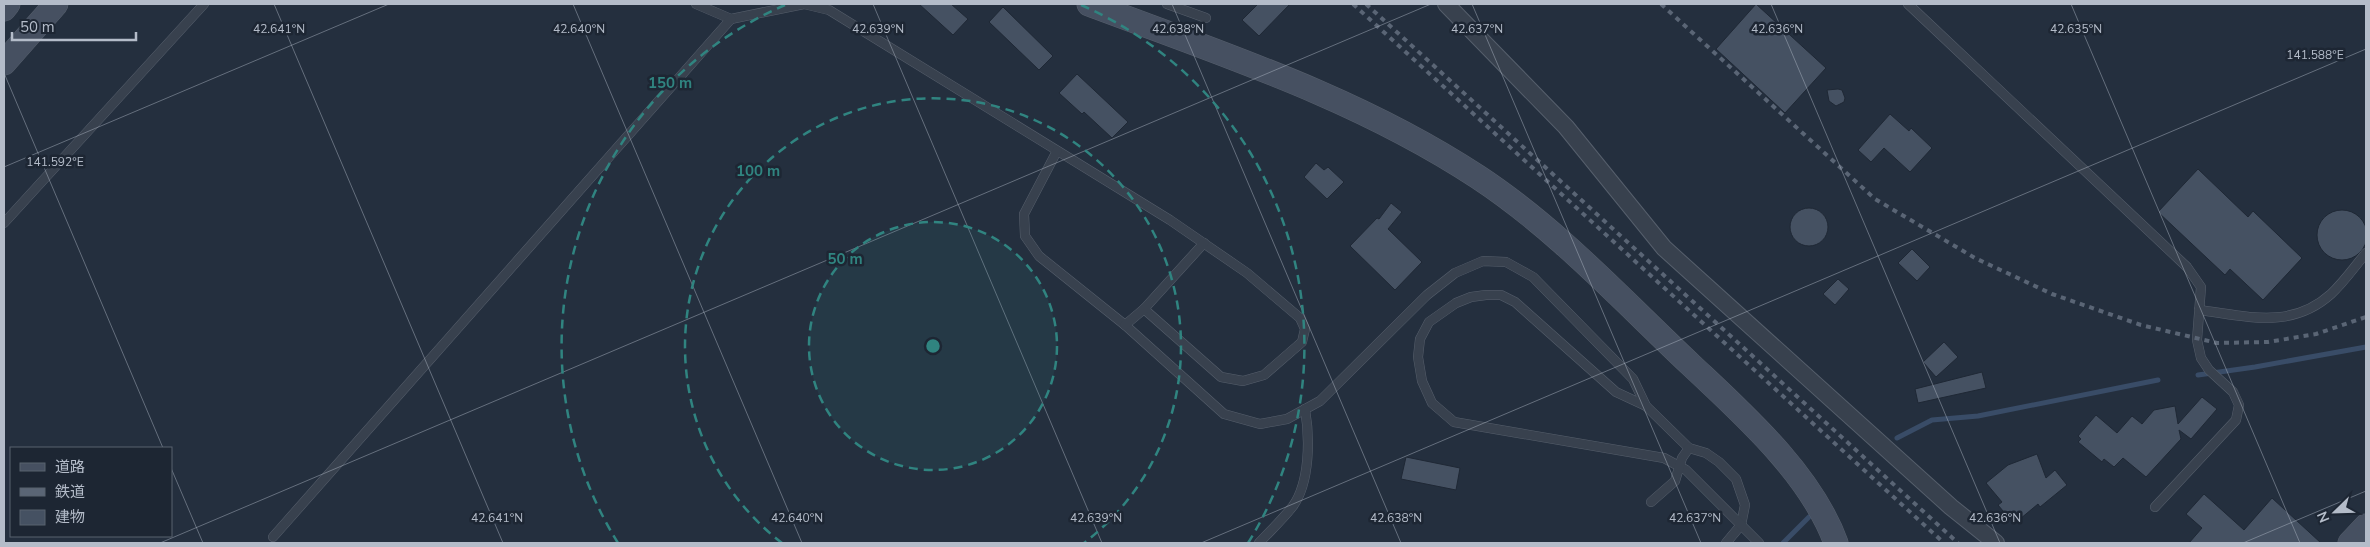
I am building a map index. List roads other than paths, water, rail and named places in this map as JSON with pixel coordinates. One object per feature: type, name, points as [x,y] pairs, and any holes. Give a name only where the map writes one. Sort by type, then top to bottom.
[{"type":"street","points":[[4,9],[8,4]]},
{"type":"street","points":[[4,63],[56,4]]},
{"type":"street","points":[[1089,4],[1339,100],[1408,135],[1478,177],[1543,225],[1761,432],[1808,490],[1836,543]]},
{"type":"street","points":[[1446,4],[1566,127],[1664,248],[1951,507],[1996,543]]},
{"type":"street","points":[[2350,543],[2366,526]]},
{"type":"lane","points":[[4,223],[204,4]]},
{"type":"lane","points":[[696,4],[732,19],[804,4],[829,10],[1204,243],[1247,273],[1300,318],[1305,329],[1302,342],[1264,375],[1243,381],[1221,377],[1144,309]]},
{"type":"lane","points":[[1167,4],[1206,18]]},
{"type":"lane","points":[[1908,4],[2187,266],[2201,287],[2197,340],[2201,358],[2209,370],[2233,392],[2239,405],[2236,420],[2155,507]]},
{"type":"lane","points":[[273,537],[732,19]]},
{"type":"lane","points":[[1057,151],[1024,214],[1025,236],[1039,256],[1125,325],[1224,414],[1260,424],[1287,419],[1320,401],[1427,296],[1455,273],[1483,261],[1506,262],[1533,277],[1633,378],[1646,406]]},
{"type":"lane","points":[[1125,325],[1144,309],[1204,243]]},
{"type":"lane","points":[[2199,310],[2275,319],[2304,313],[2331,294],[2366,253]]},
{"type":"lane","points":[[1726,543],[1741,525],[1745,505],[1736,479],[1719,462],[1706,453],[1689,448],[1646,406],[1616,392],[1515,302],[1501,295],[1471,297],[1456,303],[1429,322],[1420,339],[1418,358],[1422,381],[1432,403],[1454,422],[1664,458],[1686,470],[1741,525],[1757,541]]},
{"type":"lane","points":[[1259,543],[1292,507],[1303,487],[1309,429],[1305,409]]},
{"type":"lane","points":[[1651,502],[1675,481],[1679,465],[1689,448]]},
{"type":"waterway","points":[[2198,375],[2366,347]]},
{"type":"waterway","points":[[1897,438],[1932,420],[1978,416],[2158,380]]},
{"type":"waterway","points":[[1783,543],[1809,517]]},
{"type":"railway","points":[[1353,4],[1944,543]]},
{"type":"railway","points":[[1366,4],[1958,543]]},
{"type":"railway","points":[[1661,4],[1875,199],[1975,258],[2052,294],[2141,325],[2217,343],[2268,342],[2316,334],[2366,317]]}]
